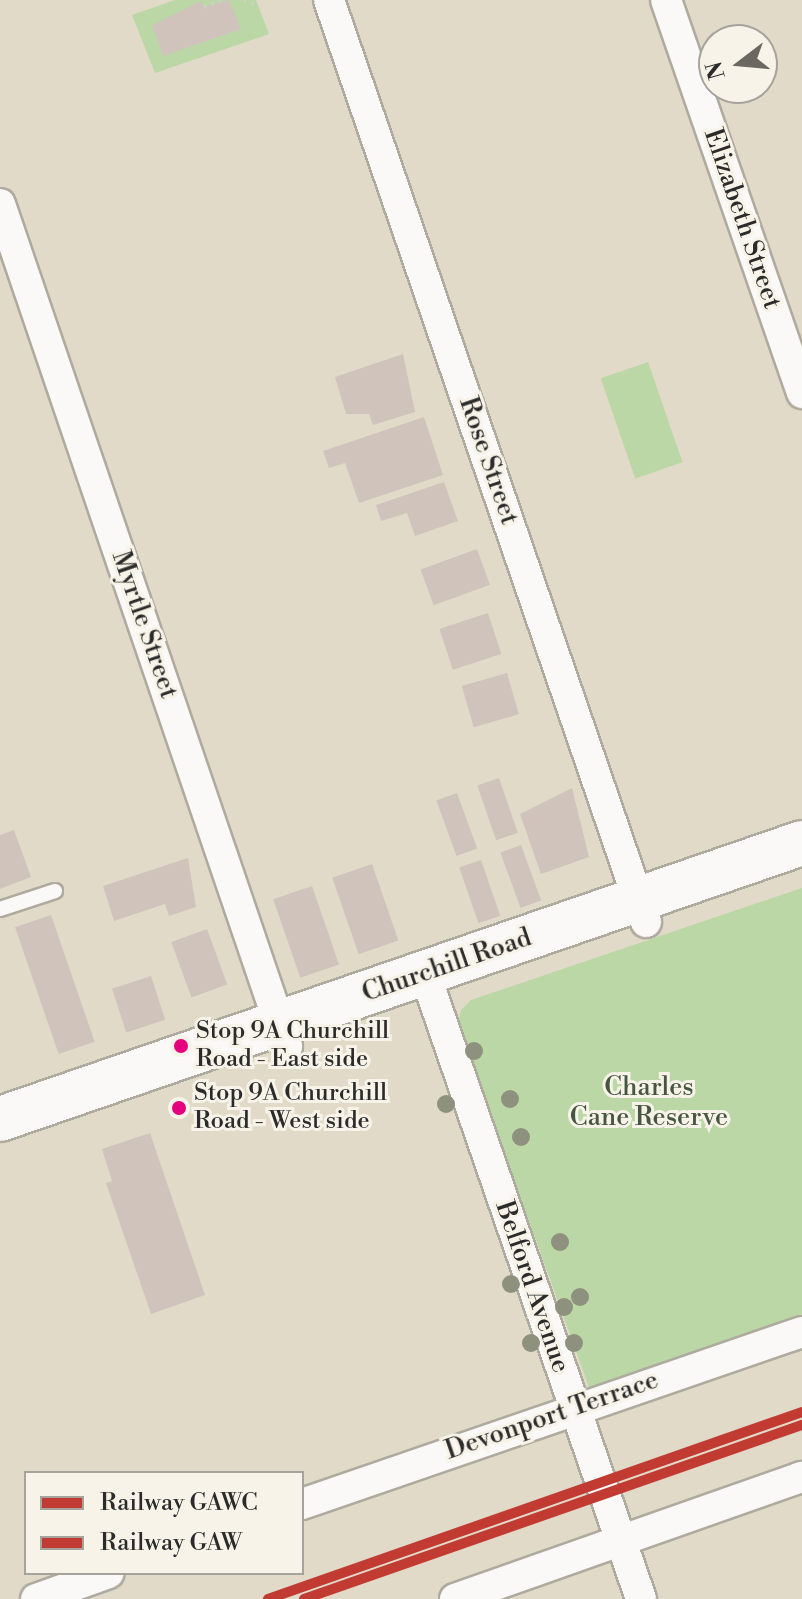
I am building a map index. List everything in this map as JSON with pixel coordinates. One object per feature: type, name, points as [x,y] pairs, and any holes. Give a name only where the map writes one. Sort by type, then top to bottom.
[{"type":"main road","name":"Churchill Road","points":[[0,1144],[283,1035],[642,911],[802,843]]},
{"type":"main road","name":"Churchill Road","points":[[642,911],[802,868]]},
{"type":"main road","name":"Churchill Road","points":[[0,1119],[283,1035]]},
{"type":"street","name":"Rose Street","points":[[329,0],[642,911]]},
{"type":"street","name":"Elizabeth Street","points":[[666,0],[802,393]]},
{"type":"street","name":"Myrtle Street","points":[[0,204],[283,1035]]},
{"type":"street","name":"Belford Avenue","points":[[428,985],[641,1599]]},
{"type":"street","name":"Devonport Terrace","points":[[304,1503],[573,1407],[802,1332]]},
{"type":"street","points":[[455,1599],[802,1477]]},
{"type":"street","points":[[36,1599],[103,1575]]},
{"type":"lane","points":[[0,909],[55,891]]},
{"type":"path","points":[[204,7],[221,0]]},
{"type":"path","points":[[244,0],[258,5]]},
{"type":"green space","points":[[175,0],[256,0],[269,34],[155,73],[132,15]]},
{"type":"green space","points":[[648,362],[683,462],[635,479],[601,378]]},
{"type":"green space","name":"Charles Cane Reserve","points":[[802,888],[802,1322],[590,1390],[458,1024],[461,1010],[471,1000]]},
{"type":"building","points":[[229,0],[241,29],[163,56],[152,25],[201,1],[204,7]]},
{"type":"building","points":[[403,354],[415,412],[373,425],[369,414],[346,414],[335,377]]},
{"type":"building","points":[[424,417],[443,475],[359,503],[345,463],[329,468],[323,451]]},
{"type":"building","points":[[444,482],[458,521],[415,536],[407,513],[381,521],[376,505]]},
{"type":"building","points":[[477,549],[490,585],[434,605],[421,570]]},
{"type":"building","points":[[488,613],[501,654],[453,670],[439,629]]},
{"type":"building","points":[[507,673],[519,714],[474,727],[462,686]]},
{"type":"building","points":[[499,778],[518,833],[496,840],[477,785]]},
{"type":"building","points":[[572,788],[589,857],[541,874],[520,814]]},
{"type":"building","points":[[457,793],[477,848],[457,856],[436,801]]},
{"type":"building","points":[[14,830],[31,877],[0,889],[0,835]]},
{"type":"building","points":[[521,845],[541,900],[521,908],[500,853]]},
{"type":"building","points":[[188,858],[196,907],[169,916],[165,904],[114,921],[103,886]]},
{"type":"building","points":[[481,860],[500,916],[478,923],[459,867]]},
{"type":"building","points":[[372,864],[398,941],[359,954],[332,878]]},
{"type":"building","points":[[312,886],[339,964],[300,978],[273,899]]},
{"type":"building","points":[[51,915],[95,1042],[59,1054],[15,927]]},
{"type":"building","points":[[207,929],[227,984],[191,997],[171,942]]},
{"type":"building","points":[[151,976],[165,1020],[126,1032],[112,989]]},
{"type":"building","points":[[150,1133],[205,1295],[151,1314],[106,1183],[112,1181],[102,1149]]},
{"type":"rail line","name":"GAWC","points":[[268,1599],[802,1412]]},
{"type":"rail line","name":"GAW","points":[[304,1599],[802,1425]]},
{"type":"place","name":"Stop 9A Churchill Road - East side","points":[[181,1046]]},
{"type":"place","name":"Stop 9A Churchill Road - West side","points":[[179,1108]]}]
